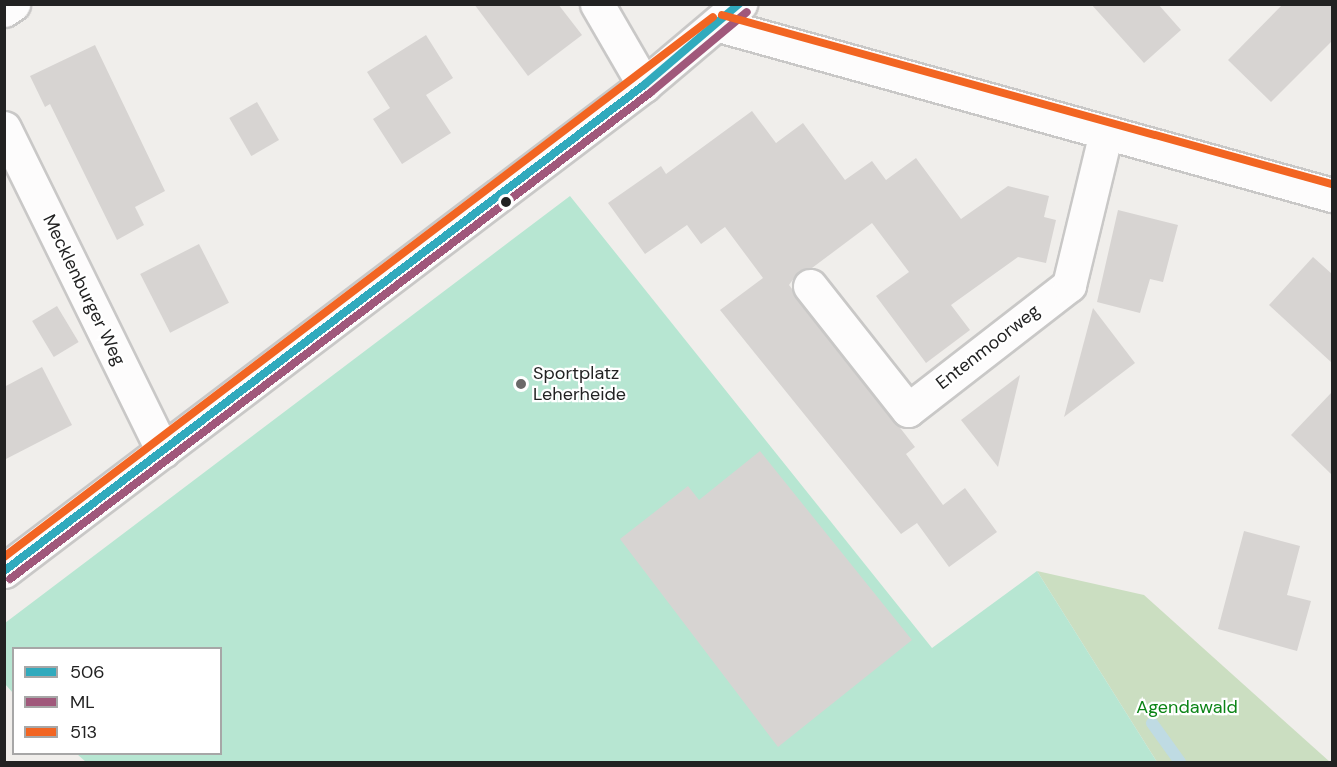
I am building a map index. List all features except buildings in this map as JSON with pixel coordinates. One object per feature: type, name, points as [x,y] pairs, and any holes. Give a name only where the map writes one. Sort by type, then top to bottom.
[{"type":"street","points":[[4,10],[13,4]]},
{"type":"street","points":[[597,4],[644,85]]},
{"type":"street","points":[[4,571],[644,85],[729,15],[1106,132],[1332,195]]},
{"type":"street","name":"Mecklenburger Weg","points":[[4,128],[163,451]]},
{"type":"street","name":"Entenmoorweg","points":[[810,286],[908,410],[1069,285],[1106,132]]},
{"type":"green space","name":"Sportplatz Leherheide","points":[[570,196],[932,648],[1037,571],[1157,762],[86,762],[78,755],[222,755],[222,647],[12,647],[12,692],[5,684],[5,623]]},
{"type":"green space","name":"Agendawald","points":[[1037,571],[1144,595],[1330,762],[1157,762]]},
{"type":"waterway","points":[[1152,723],[1180,762]]},
{"type":"transit line","name":"506","points":[[4,571],[644,85],[739,4]]},
{"type":"transit line","name":"ML","points":[[10,579],[650,93],[747,12]]},
{"type":"transit line","name":"513","points":[[722,15],[1332,184]]},
{"type":"transit line","name":"513","points":[[4,557],[713,17]]},
{"type":"place","name":"Sportplatz Leherheide","points":[[521,384]]}]
